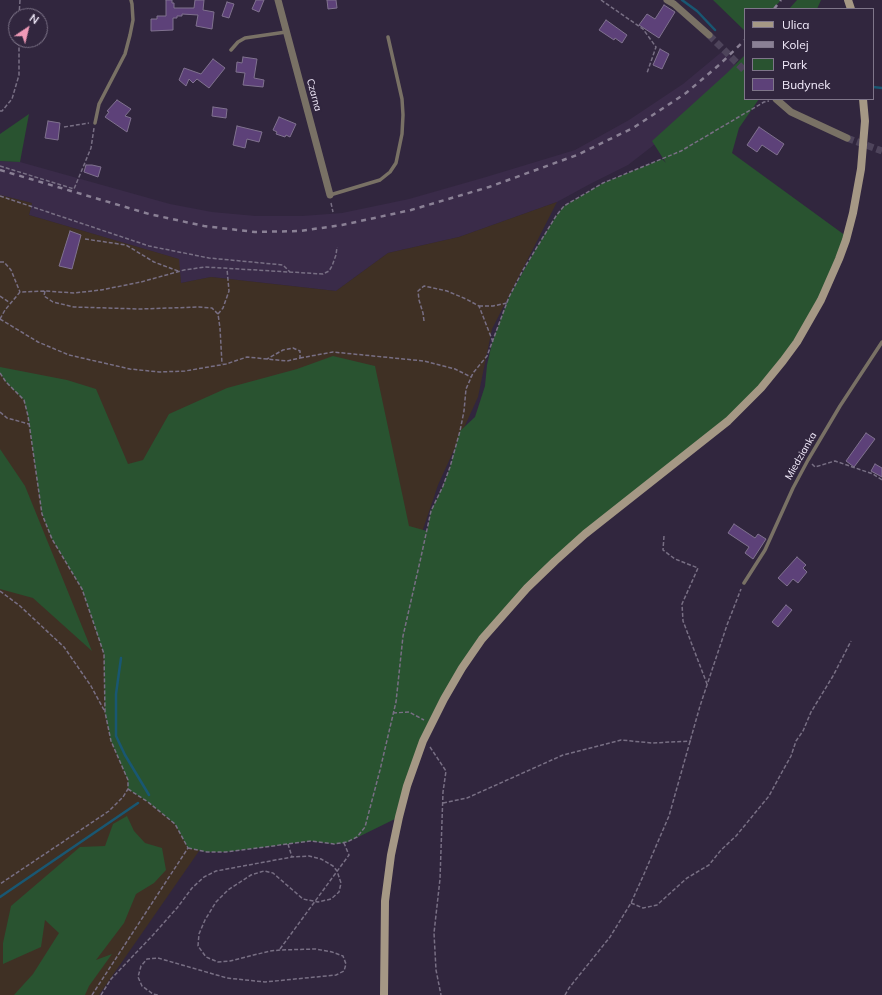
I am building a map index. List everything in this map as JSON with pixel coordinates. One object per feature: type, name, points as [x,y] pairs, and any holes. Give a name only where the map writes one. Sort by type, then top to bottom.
[{"type":"main road","points":[[384,995],[385,901],[391,855],[399,817],[407,786],[424,741],[450,687],[470,656],[498,619],[526,588],[585,534],[728,421],[761,388],[797,342],[821,300],[839,260],[846,240],[853,213],[861,169],[865,121],[864,100]]},
{"type":"street","name":"Czarna","points":[[278,0],[330,195]]},
{"type":"street","points":[[666,0],[674,4],[709,35]]},
{"type":"street","points":[[777,100],[791,112],[847,138]]},
{"type":"lane","points":[[95,123],[99,104],[125,54],[133,20],[132,4],[130,0]]},
{"type":"lane","points":[[231,50],[238,42],[245,38],[286,32]]},
{"type":"lane","points":[[330,195],[380,180],[390,172],[396,163],[402,134],[402,99],[388,36]]},
{"type":"lane","name":"Miedzianka","points":[[744,583],[765,550],[793,488],[808,460],[840,406],[882,342]]},
{"type":"path","points":[[601,0],[643,29],[656,47],[647,73]]},
{"type":"path","points":[[0,111],[2,111],[12,99],[19,75],[19,48]]},
{"type":"path","points":[[128,788],[175,824],[188,848],[207,852],[226,852],[311,842],[334,844],[344,843],[357,837],[365,827],[396,702],[403,636],[431,511],[443,486],[452,460],[464,411],[466,389],[473,373],[484,361],[493,342],[507,303],[538,245],[564,206],[603,183],[680,151],[764,102],[772,100]]},
{"type":"path","points":[[0,166],[74,189],[91,148],[95,123],[64,127]]},
{"type":"path","points":[[0,196],[150,246],[209,258],[283,265],[290,272]]},
{"type":"path","points":[[84,239],[126,245],[154,262],[179,271]]},
{"type":"path","points":[[337,246],[335,260],[329,271],[324,274],[205,266],[179,271],[142,282],[100,290],[74,293],[45,291],[20,292],[5,310],[0,319],[38,342],[69,355],[130,369],[158,372],[185,371],[222,365],[247,357],[287,361],[333,352],[424,361],[456,369],[471,377]]},
{"type":"path","points":[[0,262],[4,262],[11,270],[20,292]]},
{"type":"path","points":[[218,314],[223,308],[229,291],[227,268]]},
{"type":"path","points":[[424,321],[418,291],[424,286],[446,291],[479,306],[493,306],[507,303]]},
{"type":"path","points":[[45,291],[44,296],[53,302],[74,307],[140,309],[212,308],[218,314],[222,365]]},
{"type":"path","points":[[0,296],[10,304]]},
{"type":"path","points":[[479,306],[493,342]]},
{"type":"path","points":[[267,359],[283,350],[293,348],[300,351],[300,358]]},
{"type":"path","points":[[0,373],[6,382],[24,400],[42,514],[52,539],[82,589],[104,654],[105,712],[111,741],[128,780],[128,788],[123,797],[109,811],[0,884]]},
{"type":"path","points":[[0,412],[7,418],[29,424]]},
{"type":"path","points":[[808,460],[815,467],[835,461],[873,474],[882,480]]},
{"type":"path","points":[[664,536],[663,550],[675,559],[698,568],[682,604],[683,621],[707,684]]},
{"type":"path","points":[[565,995],[610,937],[631,903],[644,874],[668,816],[707,684],[734,605],[744,583]]},
{"type":"path","points":[[0,591],[20,606],[64,647],[91,686],[105,712]]},
{"type":"path","points":[[631,903],[643,908],[657,905],[687,878],[709,865],[736,836],[768,796],[785,767],[811,712],[833,676],[851,642]]},
{"type":"path","points":[[393,712],[409,712],[431,724]]},
{"type":"path","points":[[442,803],[467,798],[562,755],[621,740],[652,743],[691,741]]},
{"type":"path","points":[[424,741],[432,749],[446,771],[442,803],[440,879],[434,933],[436,970],[441,995]]},
{"type":"path","points":[[280,950],[314,901],[349,855],[344,843]]},
{"type":"path","points":[[288,844],[292,857]]},
{"type":"path","points":[[92,995],[188,848]]},
{"type":"path","points":[[101,995],[111,979],[153,935],[177,908],[192,888],[204,876],[216,871],[292,857],[309,856],[321,859],[337,870],[341,883],[339,892],[330,899],[318,902],[303,899],[273,873],[264,871],[251,874],[228,890],[216,902],[198,934],[198,946],[206,957],[218,962],[230,961],[270,951],[316,949],[343,956],[346,964],[344,971],[336,975],[265,982],[226,978],[158,958],[148,959],[140,966],[138,977],[142,986],[153,994],[158,995]]},
{"type":"shaded area","points":[[724,50],[735,61],[739,73],[690,117],[628,165],[557,202],[459,237],[388,253],[336,291],[211,277],[181,283],[178,259],[29,215],[32,203],[0,195],[0,161],[20,162],[170,204],[212,212],[256,216],[302,216],[342,213],[409,199],[575,150],[629,120],[683,84]]},
{"type":"shaded area","points":[[0,195],[32,203],[29,215],[179,259],[181,283],[211,277],[336,291],[388,253],[459,237],[557,202],[492,329],[478,397],[438,485],[410,568],[206,841],[99,995],[0,995]]},
{"type":"green space","points":[[713,0],[781,0],[774,8],[744,8],[744,30]]},
{"type":"green space","points":[[797,0],[821,0],[817,8],[790,8]]},
{"type":"green space","points":[[744,56],[744,100],[758,100],[739,128],[732,153],[846,236],[809,322],[745,405],[585,534],[498,619],[434,718],[399,817],[344,843],[334,844],[311,841],[226,852],[207,852],[188,848],[175,824],[148,802],[128,789],[128,780],[111,741],[105,712],[104,654],[82,589],[52,539],[42,514],[28,416],[24,400],[6,382],[0,373],[0,367],[67,380],[96,389],[128,464],[143,460],[169,414],[227,388],[297,369],[333,356],[375,366],[409,526],[427,531],[431,511],[450,467],[460,431],[475,417],[485,386],[487,365],[492,343],[509,297],[556,216],[564,206],[603,183],[662,159],[666,163],[652,141]]},
{"type":"green space","points":[[29,114],[20,162],[0,161],[0,134]]},
{"type":"green space","points":[[0,449],[25,486],[92,651],[33,598],[0,589]]},
{"type":"green space","points":[[127,816],[134,831],[145,843],[162,848],[166,870],[154,883],[136,894],[124,923],[96,960],[112,954],[89,986],[85,995],[14,995],[33,974],[59,933],[45,920],[41,947],[3,964],[3,943],[11,906],[80,847],[105,846],[113,824]]},
{"type":"building","points":[[166,0],[172,0],[172,3],[174,3],[174,8],[194,8],[195,0],[204,0],[203,10],[214,12],[212,29],[196,26],[198,15],[182,14],[182,16],[173,18],[173,30],[151,31],[151,19],[157,19],[157,16],[166,16]]},
{"type":"building","points":[[256,0],[264,0],[259,12],[252,9]]},
{"type":"building","points":[[327,0],[336,0],[337,8],[328,9]]},
{"type":"building","points":[[227,2],[234,4],[229,18],[222,16]]},
{"type":"building","points":[[664,5],[675,12],[659,38],[639,25],[647,14],[655,19]]},
{"type":"building","points":[[606,20],[627,35],[622,43],[615,38],[614,40],[599,30]]},
{"type":"building","points":[[660,49],[669,54],[662,69],[653,65]]},
{"type":"building","points":[[243,57],[257,59],[254,78],[264,80],[263,87],[243,85],[245,73],[236,72],[237,62],[242,63]]},
{"type":"building","points":[[213,59],[225,68],[209,88],[197,79],[193,83],[189,79],[186,86],[179,80],[184,68],[201,74]]},
{"type":"building","points":[[117,100],[131,109],[125,116],[131,118],[127,132],[105,117],[109,112],[107,111]]},
{"type":"building","points":[[213,107],[227,109],[226,118],[212,116]]},
{"type":"building","points":[[279,117],[296,124],[290,137],[276,134],[277,132],[273,130]]},
{"type":"building","points":[[48,121],[60,123],[58,140],[45,138]]},
{"type":"building","points":[[237,126],[262,132],[259,142],[247,139],[245,148],[233,145]]},
{"type":"building","points":[[759,127],[784,144],[777,155],[762,145],[757,152],[747,145]]},
{"type":"building","points":[[86,165],[101,167],[98,177],[84,172]]},
{"type":"building","points":[[70,231],[81,235],[72,269],[59,266]]},
{"type":"building","points":[[866,433],[875,439],[854,467],[846,461]]},
{"type":"building","points":[[875,464],[882,468],[882,477],[871,471]]},
{"type":"building","points":[[734,524],[755,538],[758,534],[766,539],[753,559],[745,553],[749,547],[728,533]]},
{"type":"building","points":[[797,557],[806,565],[803,568],[807,572],[798,583],[793,579],[787,586],[778,578]]},
{"type":"building","points":[[786,605],[792,610],[778,627],[772,622]]},
{"type":"waterway","points":[[682,0],[697,11],[715,30]]},
{"type":"waterway","points":[[874,87],[882,88]]},
{"type":"waterway","points":[[121,658],[116,694],[116,736],[125,755],[149,795]]},
{"type":"waterway","points":[[0,897],[138,803]]},
{"type":"tunnel","points":[[709,35],[744,70]]},
{"type":"tunnel","points":[[847,138],[882,151]]},
{"type":"railway","points":[[775,8],[781,0]]},
{"type":"railway","points":[[0,170],[149,214],[204,226],[255,232],[300,231],[342,225],[411,210],[489,187],[577,155],[633,128],[686,93],[744,41]]}]
